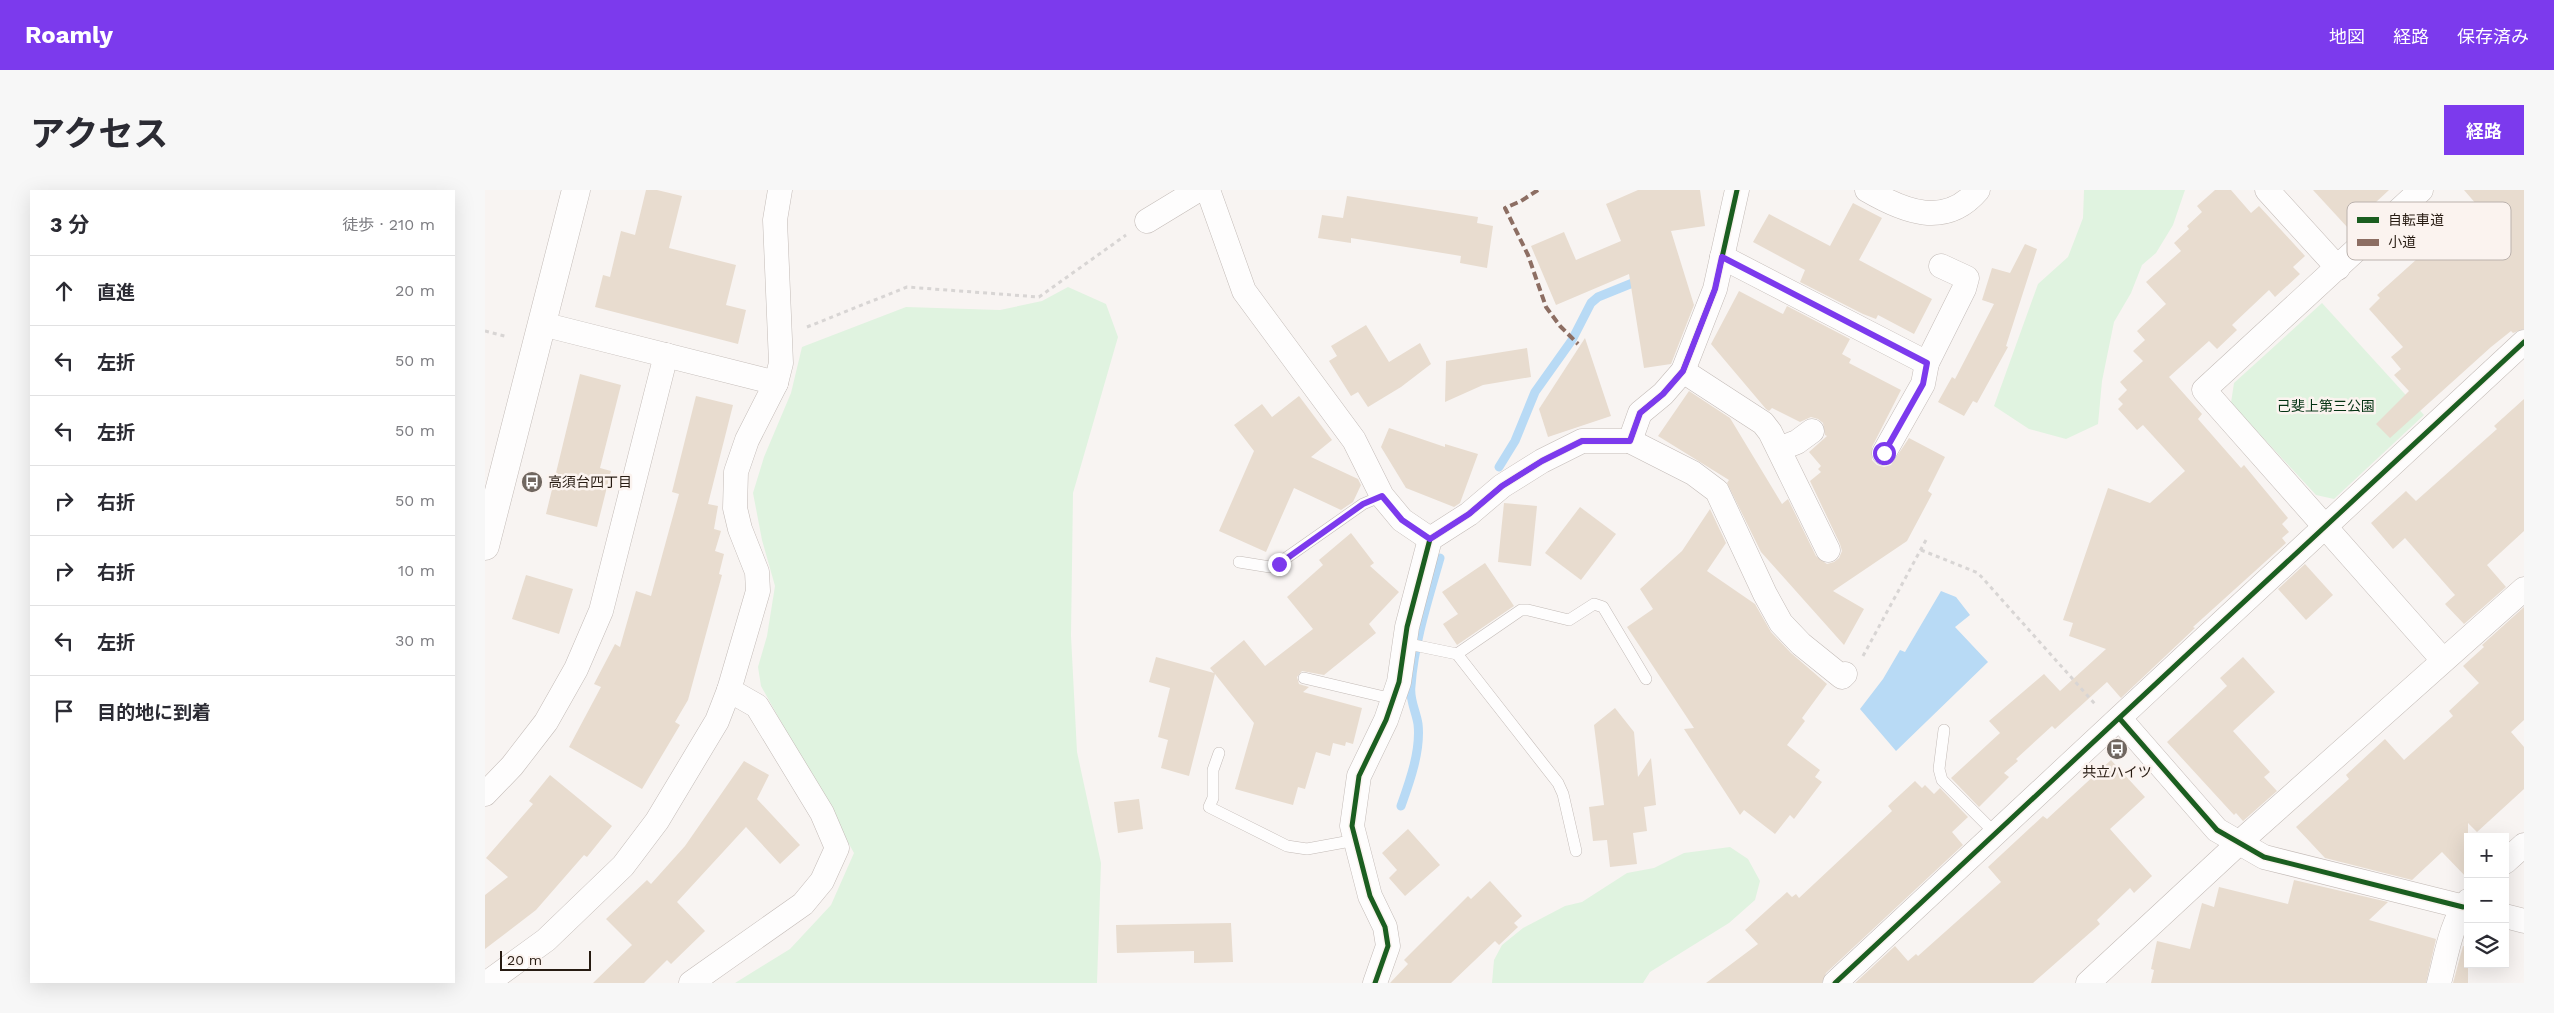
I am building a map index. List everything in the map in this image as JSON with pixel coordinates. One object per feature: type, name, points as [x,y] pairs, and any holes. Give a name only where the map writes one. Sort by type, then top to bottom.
[{"type":"street","points":[[485,546],[576,190]]},
{"type":"street","points":[[487,983],[546,940],[623,866],[657,821],[717,720],[729,690],[758,592],[757,572],[740,529],[735,508],[736,472],[747,440],[776,383],[781,363],[775,220],[780,190]]},
{"type":"street","points":[[1147,221],[1198,190]]},
{"type":"street","points":[[1208,190],[1244,291],[1354,440],[1382,496],[1402,520],[1430,539]]},
{"type":"street","points":[[1630,441],[1640,413],[1663,394],[1683,371],[1715,289],[1737,190]]},
{"type":"street","points":[[1867,190],[1895,206],[1923,213],[1935,213],[1958,207],[1978,190]]},
{"type":"street","points":[[2267,190],[2338,268]]},
{"type":"street","points":[[2408,202],[2421,190]]},
{"type":"street","points":[[1722,257],[1927,363]]},
{"type":"street","points":[[2347,260],[2204,390],[2443,660]]},
{"type":"street","points":[[1884,453],[1923,384],[1927,363],[1964,289],[1967,278],[1941,266]]},
{"type":"street","points":[[542,324],[776,383]]},
{"type":"street","points":[[1835,983],[2117,722],[2323,526],[2524,342]]},
{"type":"street","points":[[485,794],[512,766],[546,722],[576,669],[601,611],[665,355]]},
{"type":"street","points":[[1683,371],[1763,422],[1779,449],[1827,550]]},
{"type":"street","points":[[1779,449],[1797,442],[1812,431]]},
{"type":"street","points":[[1375,983],[1388,946],[1385,927],[1370,896],[1352,826],[1359,776],[1386,720],[1413,644],[1430,539],[1469,514],[1502,486],[1542,461],[1582,441],[1630,441],[1693,473],[1717,491],[1765,594],[1781,623],[1801,644],[1842,677],[1845,674]]},
{"type":"street","points":[[2090,982],[2240,842],[2524,589]]},
{"type":"street","points":[[691,983],[803,904],[822,881],[837,848],[822,813],[757,706],[729,690]]},
{"type":"street","points":[[2117,722],[2217,830],[2264,857],[2464,905]]},
{"type":"street","points":[[2509,859],[2524,846]]},
{"type":"street","points":[[2439,983],[2451,938],[2464,909]]},
{"type":"street","points":[[2509,917],[2524,921]]},
{"type":"lane","points":[[1239,562],[1270,567],[1279,564],[1363,504],[1382,496]]},
{"type":"lane","points":[[1457,654],[1521,610],[1569,620],[1595,604],[1603,607],[1646,679]]},
{"type":"lane","points":[[1413,644],[1457,654],[1558,783],[1563,794],[1575,851]]},
{"type":"lane","points":[[1304,678],[1393,699]]},
{"type":"lane","points":[[1944,730],[1939,769],[1941,780],[1996,834]]},
{"type":"lane","points":[[1219,752],[1213,770],[1213,798],[1209,808],[1287,846],[1307,849],[1356,840]]},
{"type":"path","points":[[781,337],[907,287],[1039,297],[1147,221]]},
{"type":"path","points":[[485,331],[508,337]]},
{"type":"path","points":[[1863,657],[1926,540]]},
{"type":"path","points":[[1921,550],[1978,573],[2117,722]]},
{"type":"green space","points":[[2084,190],[2185,190],[2173,225],[2156,253],[2142,265],[2131,293],[2114,322],[2102,381],[2098,424],[2066,439],[2029,429],[1994,406],[2038,284],[2068,257],[2083,218]]},
{"type":"green space","points":[[1068,287],[1106,304],[1118,337],[1073,493],[1071,636],[1077,752],[1101,863],[1097,983],[735,983],[790,949],[831,905],[854,853],[761,686],[758,667],[767,636],[775,586],[762,540],[753,493],[764,457],[791,393],[802,347],[906,307],[1000,310],[1042,301]]},
{"type":"green space","name":"己斐上第三公園","points":[[2322,303],[2424,415],[2334,499],[2316,495],[2231,403],[2234,383]]},
{"type":"green space","points":[[1730,847],[1748,859],[1760,881],[1755,900],[1729,923],[1650,972],[1643,983],[1492,983],[1494,960],[1502,945],[1523,928],[1565,906],[1582,902],[1627,873],[1654,868],[1684,853]]},
{"type":"water","points":[[1941,591],[1956,597],[1970,615],[1955,627],[1988,662],[1896,751],[1860,709],[1883,679],[1900,650],[1905,652]]},
{"type":"building","points":[[646,190],[657,190],[682,196],[669,248],[736,265],[726,305],[746,310],[738,344],[595,307],[603,275],[610,277],[621,231],[635,235]]},
{"type":"building","points":[[1638,190],[1700,190],[1705,226],[1671,231],[1694,305],[1671,364],[1644,368],[1629,274],[1556,305],[1531,246],[1564,232],[1576,260],[1621,241],[1606,204]]},
{"type":"building","points":[[2215,190],[2231,190],[2251,213],[2259,206],[2305,256],[2293,267],[2300,274],[2275,297],[2269,290],[2232,325],[2237,330],[2217,349],[2209,341],[2169,377],[2202,414],[2198,419],[2241,468],[2244,465],[2288,518],[2282,524],[2289,532],[2282,538],[2286,543],[2193,627],[2195,628],[2121,698],[2107,682],[2055,729],[2052,726],[2016,759],[2018,761],[2004,773],[2009,777],[1979,807],[1951,778],[2000,733],[1989,721],[2044,674],[2060,691],[2106,649],[2069,636],[2073,623],[2063,620],[2108,488],[2150,503],[2185,471],[2143,425],[2137,430],[2118,409],[2123,404],[2118,399],[2127,390],[2120,382],[2143,361],[2133,351],[2145,340],[2137,331],[2166,304],[2146,282],[2181,251],[2174,243],[2189,229],[2187,226],[2202,212],[2197,206]]},
{"type":"building","points":[[2313,190],[2389,190],[2376,202],[2347,202],[2347,227]]},
{"type":"building","points":[[2464,190],[2524,190],[2524,329],[2513,333],[2511,331],[2491,347],[2390,438],[2376,424],[2409,391],[2394,375],[2401,369],[2391,357],[2403,347],[2369,309],[2380,298],[2377,295],[2416,260],[2511,260],[2511,202],[2474,202]]},
{"type":"building","points":[[1347,196],[1478,217],[1477,223],[1493,226],[1487,268],[1460,263],[1461,256],[1351,238],[1351,243],[1318,238],[1322,215],[1343,218]]},
{"type":"building","points":[[1853,203],[1882,218],[1859,260],[1932,299],[1914,334],[1878,315],[1876,319],[1863,314],[1800,282],[1805,270],[1753,242],[1769,214],[1830,246]]},
{"type":"building","points":[[2025,244],[2037,249],[2006,346],[2008,347],[1977,403],[1973,401],[1964,416],[1938,402],[1952,377],[1955,379],[1994,304],[1982,300],[1992,268],[2010,273]]},
{"type":"building","points":[[1739,291],[1783,314],[1787,306],[1850,339],[1842,354],[1851,359],[1849,363],[1901,390],[1872,447],[1872,460],[1877,465],[1884,467],[1891,465],[1909,438],[1945,457],[1928,491],[1932,494],[1907,541],[1833,591],[1864,609],[1844,645],[1761,552],[1727,483],[1729,480],[1658,436],[1689,391],[1730,418],[1782,504],[1788,499],[1816,556],[1827,564],[1839,558],[1842,551],[1840,544],[1810,481],[1821,472],[1818,469],[1821,466],[1809,452],[1827,436],[1825,435],[1823,423],[1811,417],[1800,422],[1772,408],[1769,411],[1766,409],[1711,344]]},
{"type":"building","points":[[1366,325],[1389,362],[1420,343],[1431,364],[1401,387],[1368,407],[1358,392],[1351,396],[1329,361],[1337,356],[1331,346]]},
{"type":"building","points":[[1585,338],[1611,416],[1548,437],[1539,409]]},
{"type":"building","points":[[1527,348],[1531,377],[1483,385],[1445,402],[1446,361]]},
{"type":"building","points":[[580,374],[621,385],[600,468],[611,471],[597,527],[546,514]]},
{"type":"building","points":[[696,396],[733,405],[708,504],[718,506],[714,529],[721,531],[715,551],[724,554],[719,574],[722,575],[688,700],[675,722],[680,725],[642,789],[569,747],[601,687],[594,684],[615,644],[620,647],[636,591],[651,596],[679,494],[672,492]]},
{"type":"building","points":[[1299,396],[1332,440],[1311,457],[1358,479],[1361,485],[1353,502],[1341,510],[1294,488],[1266,552],[1219,531],[1254,451],[1234,425],[1262,404],[1272,417]]},
{"type":"building","points":[[2524,399],[2524,531],[2487,565],[2506,587],[2464,624],[2445,604],[2455,595],[2405,538],[2393,549],[2371,523],[2406,491],[2416,501],[2497,429],[2494,426]]},
{"type":"building","points":[[1389,428],[1445,447],[1445,444],[1478,454],[1460,503],[1454,507],[1406,488],[1381,447]]},
{"type":"building","points":[[1504,503],[1537,506],[1531,566],[1498,562]]},
{"type":"building","points":[[1580,507],[1616,534],[1581,580],[1545,553]]},
{"type":"building","points":[[1710,509],[1726,543],[1707,571],[1755,604],[1771,632],[1791,653],[1827,684],[1802,718],[1805,721],[1787,745],[1820,770],[1815,777],[1822,782],[1794,819],[1790,815],[1775,834],[1744,810],[1740,815],[1684,729],[1694,728],[1627,627],[1653,609],[1640,589],[1682,551]]},
{"type":"building","points":[[1351,533],[1374,563],[1370,566],[1399,592],[1369,624],[1376,633],[1324,675],[1302,671],[1297,677],[1299,684],[1309,687],[1303,692],[1362,708],[1353,744],[1346,742],[1345,746],[1333,743],[1330,756],[1316,752],[1305,789],[1298,787],[1293,805],[1235,789],[1254,723],[1215,674],[1189,776],[1161,768],[1168,740],[1158,737],[1170,688],[1149,682],[1156,657],[1214,673],[1210,668],[1244,640],[1265,666],[1313,629],[1287,597],[1323,565],[1319,560]]},
{"type":"building","points":[[1485,563],[1514,606],[1457,645],[1443,624],[1458,614],[1442,592]]},
{"type":"building","points":[[2305,564],[2333,595],[2306,620],[2278,589]]},
{"type":"building","points":[[526,575],[573,589],[559,634],[512,619]]},
{"type":"building","points":[[2524,607],[2524,720],[2511,732],[2524,747],[2524,789],[2477,832],[2468,823],[2468,833],[2464,833],[2464,875],[2442,852],[2412,880],[2325,858],[2296,827],[2349,779],[2346,775],[2385,739],[2404,760],[2453,716],[2449,711],[2479,683],[2463,666],[2484,647],[2482,645]]},
{"type":"building","points":[[2243,657],[2275,692],[2233,731],[2270,772],[2264,777],[2277,791],[2243,821],[2236,813],[2234,815],[2167,742],[2227,686],[2220,678]]},
{"type":"building","points":[[1615,708],[1634,732],[1638,777],[1651,758],[1656,805],[1644,807],[1647,831],[1633,833],[1637,864],[1610,867],[1607,840],[1593,841],[1589,807],[1604,805],[1594,725]]},
{"type":"building","points":[[2111,760],[2145,797],[2110,829],[2152,876],[2134,893],[2130,888],[2097,920],[2100,924],[2033,983],[1855,983],[1895,946],[1908,961],[1916,954],[1918,956],[2001,882],[1988,867],[2043,816],[2047,819]]},
{"type":"building","points":[[744,761],[769,775],[757,799],[800,845],[780,864],[746,827],[677,902],[705,931],[671,964],[667,960],[644,983],[593,983],[632,945],[606,919],[647,880],[651,884],[685,846]]},
{"type":"building","points":[[550,775],[612,826],[587,857],[584,855],[536,910],[485,949],[485,895],[508,877],[486,858],[533,804],[529,801]]},
{"type":"building","points":[[1915,781],[1922,788],[1925,785],[1934,794],[1940,788],[1968,817],[1952,832],[1963,845],[1826,973],[1822,983],[1706,983],[1758,944],[1745,930],[1787,892],[1792,897],[1796,894],[1799,898],[1892,811],[1888,806]]},
{"type":"building","points":[[1139,799],[1143,829],[1118,833],[1114,802]]},
{"type":"building","points":[[1408,829],[1440,865],[1405,896],[1389,878],[1397,870],[1382,853]]},
{"type":"building","points":[[2294,880],[2388,902],[2369,920],[2436,939],[2426,983],[2151,983],[2154,970],[2151,969],[2157,941],[2190,949],[2202,903],[2214,907],[2219,887],[2288,904]]},
{"type":"building","points":[[1490,881],[1522,916],[1514,923],[1518,927],[1499,945],[1495,941],[1451,983],[1390,983],[1408,964],[1404,960],[1468,896],[1471,899]]},
{"type":"building","points":[[1231,923],[1233,962],[1194,963],[1194,951],[1117,953],[1116,925]]},
{"type":"building","points":[[2464,946],[2464,968],[2468,968],[2468,983],[2453,983]]},
{"type":"waterway","points":[[1499,467],[1515,441],[1535,392],[1572,340],[1591,303],[1598,297],[1640,280]]},
{"type":"waterway","points":[[1401,806],[1411,776],[1419,734],[1411,691],[1415,654],[1440,558]]},
{"type":"marked path","points":[[1538,190],[1521,201],[1505,208],[1528,255],[1546,307],[1560,326],[1578,344]]},
{"type":"cycle path","points":[[1375,983],[1388,946],[1385,927],[1370,896],[1352,826],[1359,776],[1386,720],[1399,682],[1407,627],[1430,539],[1469,514],[1502,486],[1542,461],[1582,441],[1630,441],[1640,413],[1663,394],[1683,371],[1715,289],[1737,190]]},
{"type":"cycle path","points":[[1835,983],[2524,342]]},
{"type":"cycle path","points":[[2120,719],[2217,830],[2264,857],[2463,907]]},
{"type":"place","name":"高須台四丁目","points":[[532,482]]},
{"type":"place","name":"共立ハイツ","points":[[2117,749]]},
{"type":"route","points":[[1279,564],[1363,504],[1382,496],[1402,520],[1430,539],[1469,514],[1502,486],[1542,461],[1582,441],[1630,441],[1640,413],[1663,394],[1683,371],[1703,325],[1715,289],[1722,257],[1927,363],[1923,384],[1884,453]]}]
